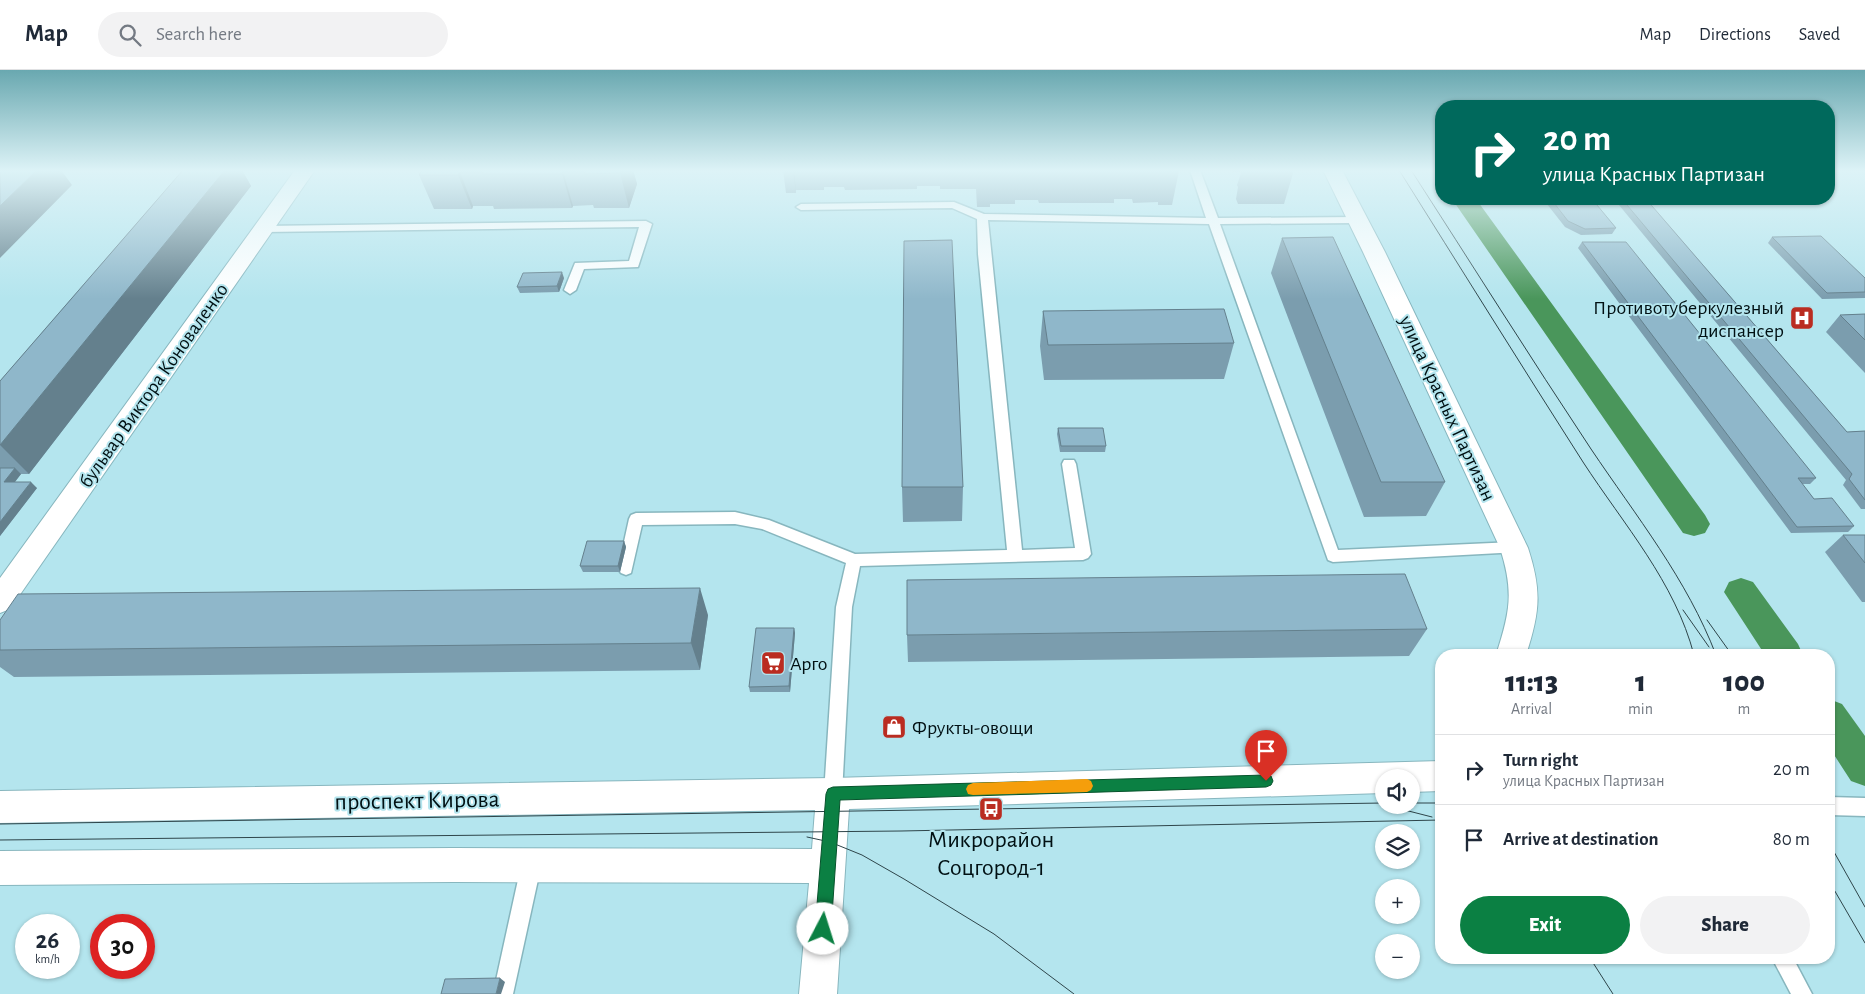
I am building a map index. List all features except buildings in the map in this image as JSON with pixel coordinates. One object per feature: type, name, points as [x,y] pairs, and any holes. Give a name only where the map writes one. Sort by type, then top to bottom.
[{"type":"street","name":"бульвар Виктора Коноваленко","points":[[0,601],[274,213]]},
{"type":"street","name":"улица Красных Партизан","points":[[1354,213],[1514,548],[1521,568],[1526,607],[1513,649]]},
{"type":"street","points":[[1420,777],[1435,776]]},
{"type":"street","points":[[818,994],[833,794],[1375,778]]},
{"type":"street","name":"проспект Кирова","points":[[3,811],[833,794]]},
{"type":"street","points":[[0,868],[828,866]]},
{"type":"lane","points":[[972,213],[982,217],[1213,221],[1358,220]]},
{"type":"lane","points":[[1210,213],[1333,556],[1514,548]]},
{"type":"lane","points":[[982,217],[984,254],[1015,556]]},
{"type":"lane","points":[[263,229],[646,224],[634,265],[579,265],[570,290]]},
{"type":"lane","points":[[626,569],[636,519],[735,518],[764,524],[854,560],[1084,554],[1069,464]]},
{"type":"lane","points":[[833,794],[844,607],[854,560]]},
{"type":"lane","points":[[1835,806],[1865,807]]},
{"type":"lane","points":[[503,994],[531,866]]},
{"type":"lane","points":[[1785,964],[1802,994]]},
{"type":"waterway","points":[[1474,213],[1694,524]]},
{"type":"waterway","points":[[1741,592],[1781,649]]},
{"type":"waterway","points":[[1835,725],[1865,768]]},
{"type":"tram line","points":[[1426,213],[1583,462],[1647,555],[1674,603],[1692,649]]},
{"type":"tram line","points":[[1439,213],[1591,449],[1676,574],[1691,600],[1713,649]]},
{"type":"tram line","points":[[1683,610],[1709,647]]},
{"type":"tram line","points":[[1707,620],[1728,649]]},
{"type":"tram line","points":[[0,824],[1375,803]]},
{"type":"tram line","points":[[1420,803],[1435,803]]},
{"type":"tram line","points":[[1420,814],[1432,817]]},
{"type":"tram line","points":[[0,840],[901,831],[1435,820]]},
{"type":"tram line","points":[[807,837],[830,842],[862,855],[904,879],[994,934],[1074,994]]},
{"type":"tram line","points":[[1835,854],[1865,907]]},
{"type":"tram line","points":[[1835,891],[1865,943]]},
{"type":"tram line","points":[[1594,964],[1613,994]]},
{"type":"slow traffic","points":[[973,789],[1087,786]]},
{"type":"place","name":"Противотуберкулезный диспансер","points":[[1802,318]]},
{"type":"place","name":"Арго","points":[[773,663]]},
{"type":"place","name":"Фрукты-овощи","points":[[894,727]]},
{"type":"place","name":"Микрорайон Соцгород-1","points":[[991,809]]},
{"type":"route","points":[[823,929],[833,794],[1266,781]]}]
